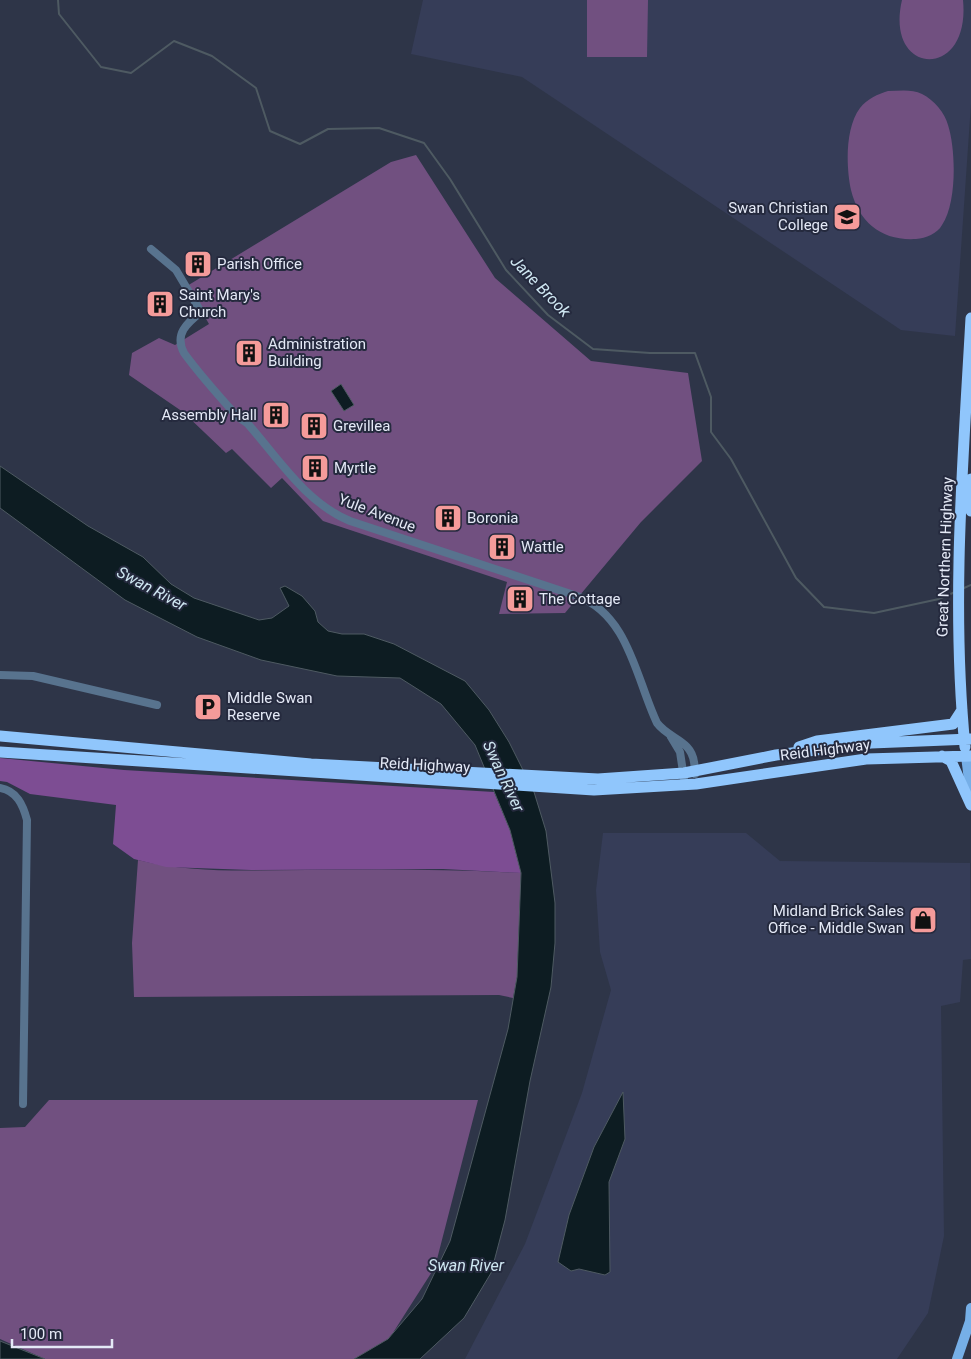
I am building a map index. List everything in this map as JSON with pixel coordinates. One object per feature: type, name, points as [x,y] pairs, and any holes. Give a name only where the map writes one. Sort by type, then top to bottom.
[{"type":"highway","name":"Great Northern Highway","points":[[969,756],[968,739],[962,710],[957,642],[971,318]]},
{"type":"highway","name":"Great Northern Highway","points":[[971,479],[971,511]]},
{"type":"highway","points":[[776,754],[817,741],[953,724],[962,710]]},
{"type":"highway","name":"Reid Highway","points":[[0,736],[313,769]]},
{"type":"highway","name":"Reid Highway","points":[[541,782],[689,772],[776,754],[871,743],[968,739]]},
{"type":"highway","name":"Reid Highway","points":[[0,752],[541,782],[602,790],[691,784],[828,763],[969,756]]},
{"type":"highway","points":[[942,756],[950,761],[971,805]]},
{"type":"main road","name":"Great Northern Highway","points":[[969,756],[971,796]]},
{"type":"main road","points":[[957,1359],[970,1324],[971,1308]]},
{"type":"street","name":"Yule Avenue","points":[[151,249],[176,270],[201,312],[182,331],[180,340],[184,353],[238,417],[246,422],[264,444],[323,505],[350,520],[595,604],[609,615],[619,629],[656,721],[671,736],[680,752],[689,772],[691,784]]},
{"type":"street","points":[[0,675],[33,676],[157,705]]},
{"type":"street","name":"Yule Avenue","points":[[671,736],[682,741],[689,748],[695,763],[689,772]]},
{"type":"street","points":[[0,788],[15,795],[22,804],[27,820],[23,1104]]},
{"type":"shaded area","name":"Swan Christian College","points":[[423,0],[971,0],[971,104],[955,336],[901,330],[522,77],[411,54]]},
{"type":"shaded area","points":[[587,0],[648,0],[647,57],[587,57]]},
{"type":"shaded area","points":[[902,0],[963,0],[962,26],[954,45],[942,56],[929,59],[916,55],[905,44],[900,25]]},
{"type":"shaded area","points":[[888,91],[914,91],[935,103],[947,120],[951,136],[954,176],[950,204],[940,228],[924,238],[904,239],[893,237],[874,228],[860,212],[851,190],[848,170],[848,148],[855,116],[866,102]]},
{"type":"shaded area","points":[[416,155],[495,278],[591,361],[688,373],[702,461],[641,522],[565,613],[499,614],[507,582],[323,521],[282,478],[271,488],[232,449],[226,453],[183,412],[129,375],[132,353],[159,338],[175,345],[209,324],[187,286],[391,162]]},
{"type":"shaded area","points":[[0,758],[124,770],[494,792],[510,830],[521,873],[443,869],[251,870],[166,867],[134,859],[113,844],[116,805],[30,794],[7,782],[0,781]]},
{"type":"shaded area","points":[[603,833],[746,833],[780,861],[970,863],[971,959],[963,960],[960,1002],[941,1006],[944,1236],[928,1313],[897,1359],[465,1359],[525,1244],[582,1093],[611,990],[600,952],[596,890]]},
{"type":"shaded area","points":[[138,860],[179,867],[222,870],[414,870],[521,873],[517,977],[513,998],[499,995],[134,997],[132,943]]},
{"type":"shaded area","points":[[49,1100],[478,1100],[435,1267],[389,1339],[355,1359],[45,1359],[0,1339],[0,1128],[25,1127]]},
{"type":"water","points":[[341,384],[354,405],[344,411],[331,391]]},
{"type":"water","name":"Swan River","points":[[0,466],[88,526],[143,557],[171,584],[194,598],[259,620],[272,618],[289,606],[280,588],[285,586],[302,596],[315,611],[318,622],[328,631],[342,634],[364,634],[394,644],[465,681],[489,710],[509,742],[534,792],[546,831],[555,903],[555,943],[551,987],[530,1081],[505,1220],[491,1273],[464,1318],[420,1359],[354,1359],[388,1339],[422,1299],[450,1241],[508,1029],[517,977],[521,873],[510,830],[475,745],[441,704],[400,678],[337,676],[261,660],[197,637],[125,600],[0,508]]},
{"type":"water","points":[[623,1092],[625,1139],[609,1182],[610,1272],[605,1275],[579,1269],[571,1271],[558,1262],[569,1215],[594,1147]]},
{"type":"water","points":[[0,1341],[45,1359],[0,1359]]},
{"type":"waterway","name":"Jane Brook","points":[[58,0],[59,14],[101,67],[131,73],[174,41],[212,56],[256,88],[270,131],[300,144],[328,129],[379,128],[424,143],[450,179],[506,270],[548,315],[593,349],[650,353],[695,353],[711,397],[711,432],[731,459],[796,578],[824,607],[874,613],[939,599],[955,592]]},
{"type":"waterway","name":"Jane Brook","points":[[964,588],[971,585]]},
{"type":"place","name":"Swan Christian College","points":[[847,217]]},
{"type":"place","name":"Parish Office","points":[[198,264]]},
{"type":"place","name":"Saint Mary's Church","points":[[160,304]]},
{"type":"place","name":"Administration Building","points":[[249,353]]},
{"type":"place","name":"Assembly Hall","points":[[276,415]]},
{"type":"place","name":"Grevillea","points":[[314,426]]},
{"type":"place","name":"Myrtle","points":[[315,468]]},
{"type":"place","name":"Boronia","points":[[448,518]]},
{"type":"place","name":"Wattle","points":[[502,547]]},
{"type":"place","name":"The Cottage","points":[[520,599]]},
{"type":"place","name":"Middle Swan Reserve","points":[[208,707]]},
{"type":"place","name":"Midland Brick Sales Office - Middle Swan","points":[[923,920]]}]
